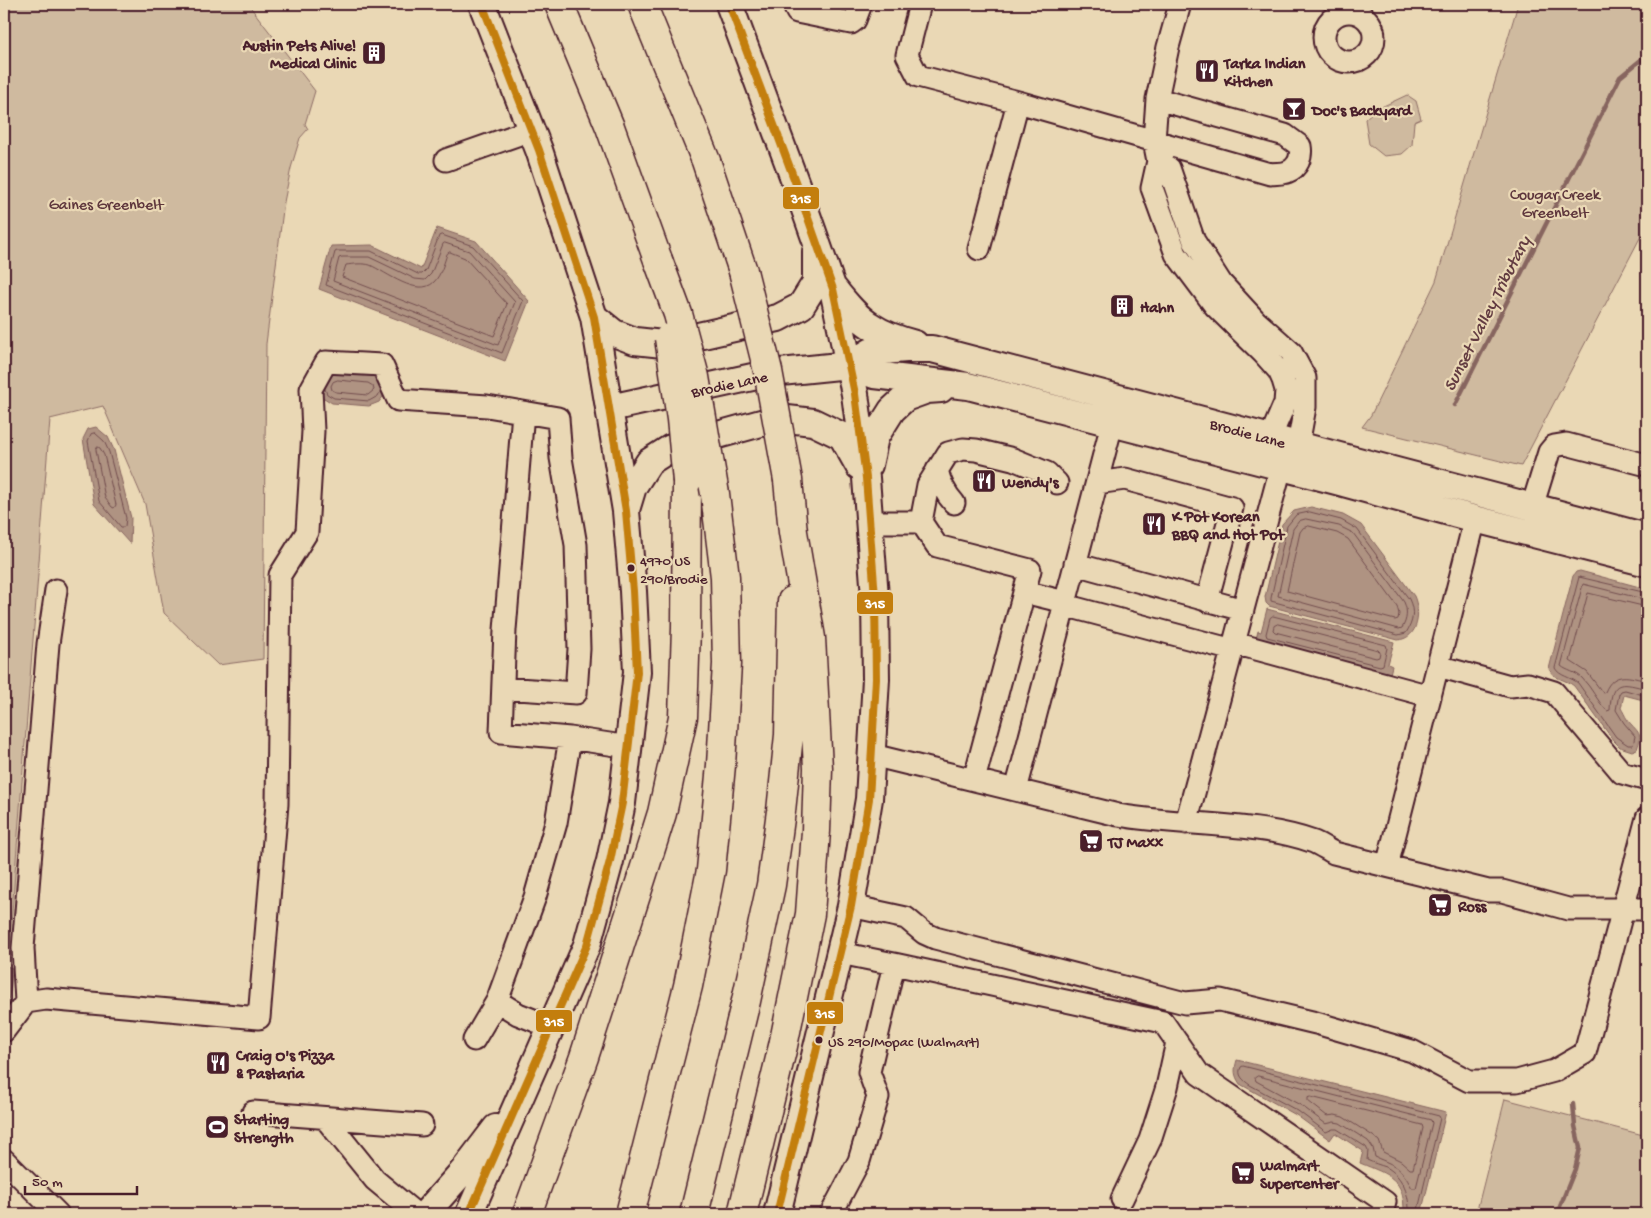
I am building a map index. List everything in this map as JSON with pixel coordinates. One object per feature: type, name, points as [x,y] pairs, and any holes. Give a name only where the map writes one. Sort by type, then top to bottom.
[{"type":"highway","points":[[560,4],[610,127],[678,314],[695,377],[715,494],[725,577],[727,664],[721,764],[711,870],[688,986],[630,1214]]},
{"type":"highway","points":[[642,4],[706,161],[743,271],[768,371],[788,480],[793,532],[811,638],[818,768],[810,914],[783,1046],[742,1214]]},
{"type":"highway","points":[[526,1214],[584,1057],[646,864],[662,813],[683,717],[687,481],[681,419],[658,260]]},
{"type":"highway","points":[[694,1214],[746,1001],[771,885],[789,735],[793,532]]},
{"type":"main road","points":[[469,1214],[588,945],[610,861],[622,803],[630,747],[637,672],[633,591],[626,511],[594,317],[531,130],[482,4]]},
{"type":"main road","points":[[729,4],[833,289],[849,365],[866,478],[875,597],[876,679],[869,799],[851,906],[777,1214]]},
{"type":"main road","points":[[594,317],[614,333],[635,341],[663,344],[778,318],[801,306],[816,282],[816,239]]},
{"type":"main road","points":[[833,289],[854,313],[869,326],[893,338],[932,349]]},
{"type":"main road","name":"Brodie Lane","points":[[610,408],[771,374],[849,365],[870,352],[906,348],[932,349],[1647,536]]},
{"type":"main road","name":"Brodie Lane","points":[[849,365],[874,375],[968,386],[1647,563]]},
{"type":"main road","points":[[866,478],[875,438],[892,410],[902,400],[927,390],[968,386]]},
{"type":"main road","points":[[626,511],[633,487],[649,462],[671,448],[779,418],[813,422],[842,436],[866,478]]},
{"type":"main road","points":[[1281,467],[1286,461],[1291,460],[1316,462],[1363,474],[1381,475],[1397,471]]},
{"type":"main road","points":[[425,1214],[464,1170],[523,1092]]},
{"type":"lane","points":[[793,4],[796,12],[851,23],[855,20],[861,4]]},
{"type":"lane","points":[[920,4],[907,55],[918,76],[1018,102],[1156,151],[1270,174],[1286,173],[1298,164],[1302,154],[1300,146],[1285,135],[1157,99]]},
{"type":"lane","points":[[1180,4],[1168,47],[1157,99],[1156,151],[1152,188],[1176,254],[1215,306],[1263,353],[1283,380],[1286,390],[1285,403],[1270,438]]},
{"type":"lane","points":[[979,248],[1018,102]]},
{"type":"lane","points":[[446,160],[531,130]]},
{"type":"lane","points":[[1156,151],[1170,168],[1194,241],[1221,283],[1256,322],[1292,352],[1305,378],[1305,407],[1298,445]]},
{"type":"lane","points":[[26,1002],[46,999],[259,1018],[277,804],[280,574],[307,532],[313,431],[311,389],[326,362],[382,365],[398,400],[487,406],[558,418],[562,458],[576,545],[579,649],[576,693],[503,688]]},
{"type":"lane","points":[[523,412],[505,630],[501,732],[570,738],[630,747]]},
{"type":"lane","points":[[1016,790],[1112,424]]},
{"type":"lane","points":[[1532,506],[1549,452],[1554,446],[1566,444],[1647,465]]},
{"type":"lane","points":[[974,780],[1030,570],[937,546],[921,522],[928,485],[948,453],[963,449],[976,450],[1014,459],[1047,473],[1057,483]]},
{"type":"lane","points":[[1186,823],[1281,467]]},
{"type":"lane","points":[[937,470],[947,495],[954,503]]},
{"type":"lane","points":[[1097,483],[1125,479],[1232,508],[1207,601]]},
{"type":"lane","points":[[1386,866],[1475,519]]},
{"type":"lane","points":[[869,522],[921,522]]},
{"type":"lane","points":[[1075,564],[1243,610]]},
{"type":"lane","points":[[4,1031],[26,1002],[23,948],[48,644],[56,590]]},
{"type":"lane","points":[[1024,592],[1430,696]]},
{"type":"lane","points":[[1438,666],[1510,686],[1528,684],[1554,692],[1622,773],[1647,780]]},
{"type":"lane","points":[[474,1040],[497,1001],[535,897],[556,823],[570,738]]},
{"type":"lane","points":[[872,755],[1118,815],[1273,832],[1315,842],[1334,853],[1488,891],[1502,891],[1568,909],[1647,909]]},
{"type":"lane","points":[[851,906],[906,918],[924,933],[936,938],[1185,1003],[1220,1000],[1316,1023],[1412,1051],[1469,1080],[1517,1081],[1554,1071],[1585,1053],[1647,818]]},
{"type":"lane","points":[[840,953],[1163,1022],[1199,1074],[1385,1202],[1382,1214]]},
{"type":"lane","points":[[831,1214],[859,1161],[878,1097],[870,1072],[894,964]]},
{"type":"lane","points":[[497,1001],[518,1014],[552,1027]]},
{"type":"lane","points":[[1122,1199],[1150,1140],[1167,1088],[1177,1042]]},
{"type":"lane","points":[[253,1112],[422,1126]]},
{"type":"lane","points":[[325,1118],[375,1180],[416,1214]]},
{"type":"lane","points":[[4,1160],[58,1214]]},
{"type":"green space","name":"Gaines Greenbelt","points":[[4,4],[248,4],[315,91],[305,124],[308,129],[300,138],[284,202],[266,344],[263,659],[218,665],[164,613],[145,504],[103,406],[50,419],[10,938],[4,950]]},
{"type":"green space","name":"Cougar Creek Greenbelt","points":[[1518,4],[1647,4],[1647,230],[1641,236],[1521,466],[1362,427],[1371,415],[1436,281]]},
{"type":"green space","points":[[1407,95],[1416,101],[1421,119],[1414,122],[1412,145],[1402,154],[1384,156],[1369,144],[1365,119],[1375,110]]},
{"type":"green space","points":[[1505,1099],[1647,1136],[1647,1195],[1643,1214],[1476,1214]]},
{"type":"water","points":[[437,228],[476,241],[529,301],[505,361],[319,289],[331,246],[372,245],[421,269]]},
{"type":"water","points":[[329,371],[376,374],[385,394],[379,402],[369,406],[332,403],[321,394]]},
{"type":"water","points":[[96,427],[108,437],[114,450],[131,518],[130,544],[94,504],[83,439],[88,429]]},
{"type":"water","points":[[1311,507],[1343,515],[1361,525],[1414,596],[1418,616],[1410,635],[1398,640],[1269,606],[1266,603],[1265,597],[1282,524],[1294,511]]},
{"type":"water","points":[[1580,571],[1647,589],[1647,701],[1624,695],[1621,708],[1639,735],[1640,739],[1637,749],[1632,751],[1620,747],[1574,686],[1551,673],[1549,669],[1573,576],[1576,572]]},
{"type":"water","points":[[1267,609],[1394,642],[1388,664],[1392,666],[1390,674],[1256,639],[1258,631],[1261,632]]},
{"type":"water","points":[[4,965],[12,968],[9,995],[4,1010]]},
{"type":"water","points":[[1237,1060],[1446,1112],[1421,1214],[1404,1214],[1404,1202],[1398,1185],[1387,1175],[1360,1163],[1363,1151],[1335,1133],[1330,1140],[1296,1115],[1240,1084],[1235,1072]]},
{"type":"waterway","name":"Sunset Valley Tributary","points":[[1455,405],[1620,77],[1647,55]]},
{"type":"waterway","name":"Sunset Valley Tributary","points":[[1557,1214],[1575,1169],[1580,1148],[1573,1104]]},
{"type":"transit line","name":"315","points":[[469,1214],[587,945],[610,861],[622,803],[637,672],[633,591],[626,511],[594,317],[539,150],[482,4]]},
{"type":"transit line","name":"315","points":[[729,4],[833,289],[855,394],[866,478],[875,597],[876,679],[869,799],[851,906],[777,1214]]},
{"type":"place","name":"Austin Pets Alive! Medical Clinic","points":[[374,53]]},
{"type":"place","name":"Tarka Indian Kitchen","points":[[1207,71]]},
{"type":"place","name":"Doc's Backyard","points":[[1294,109]]},
{"type":"place","name":"Hahn","points":[[1122,306]]},
{"type":"place","name":"Wendy's","points":[[984,481]]},
{"type":"place","name":"K Pot Korean BBQ and Hot Pot","points":[[1154,524]]},
{"type":"place","name":"4970 US 290/Brodie","points":[[631,568]]},
{"type":"place","name":"TJ Maxx","points":[[1091,841]]},
{"type":"place","name":"Ross","points":[[1440,905]]},
{"type":"place","name":"US 290/Mopac (Walmart)","points":[[819,1040]]},
{"type":"place","name":"Craig O's Pizza & Pastaria","points":[[218,1063]]},
{"type":"place","name":"Starting Strength","points":[[217,1127]]},
{"type":"place","name":"Walmart Supercenter","points":[[1243,1173]]}]
